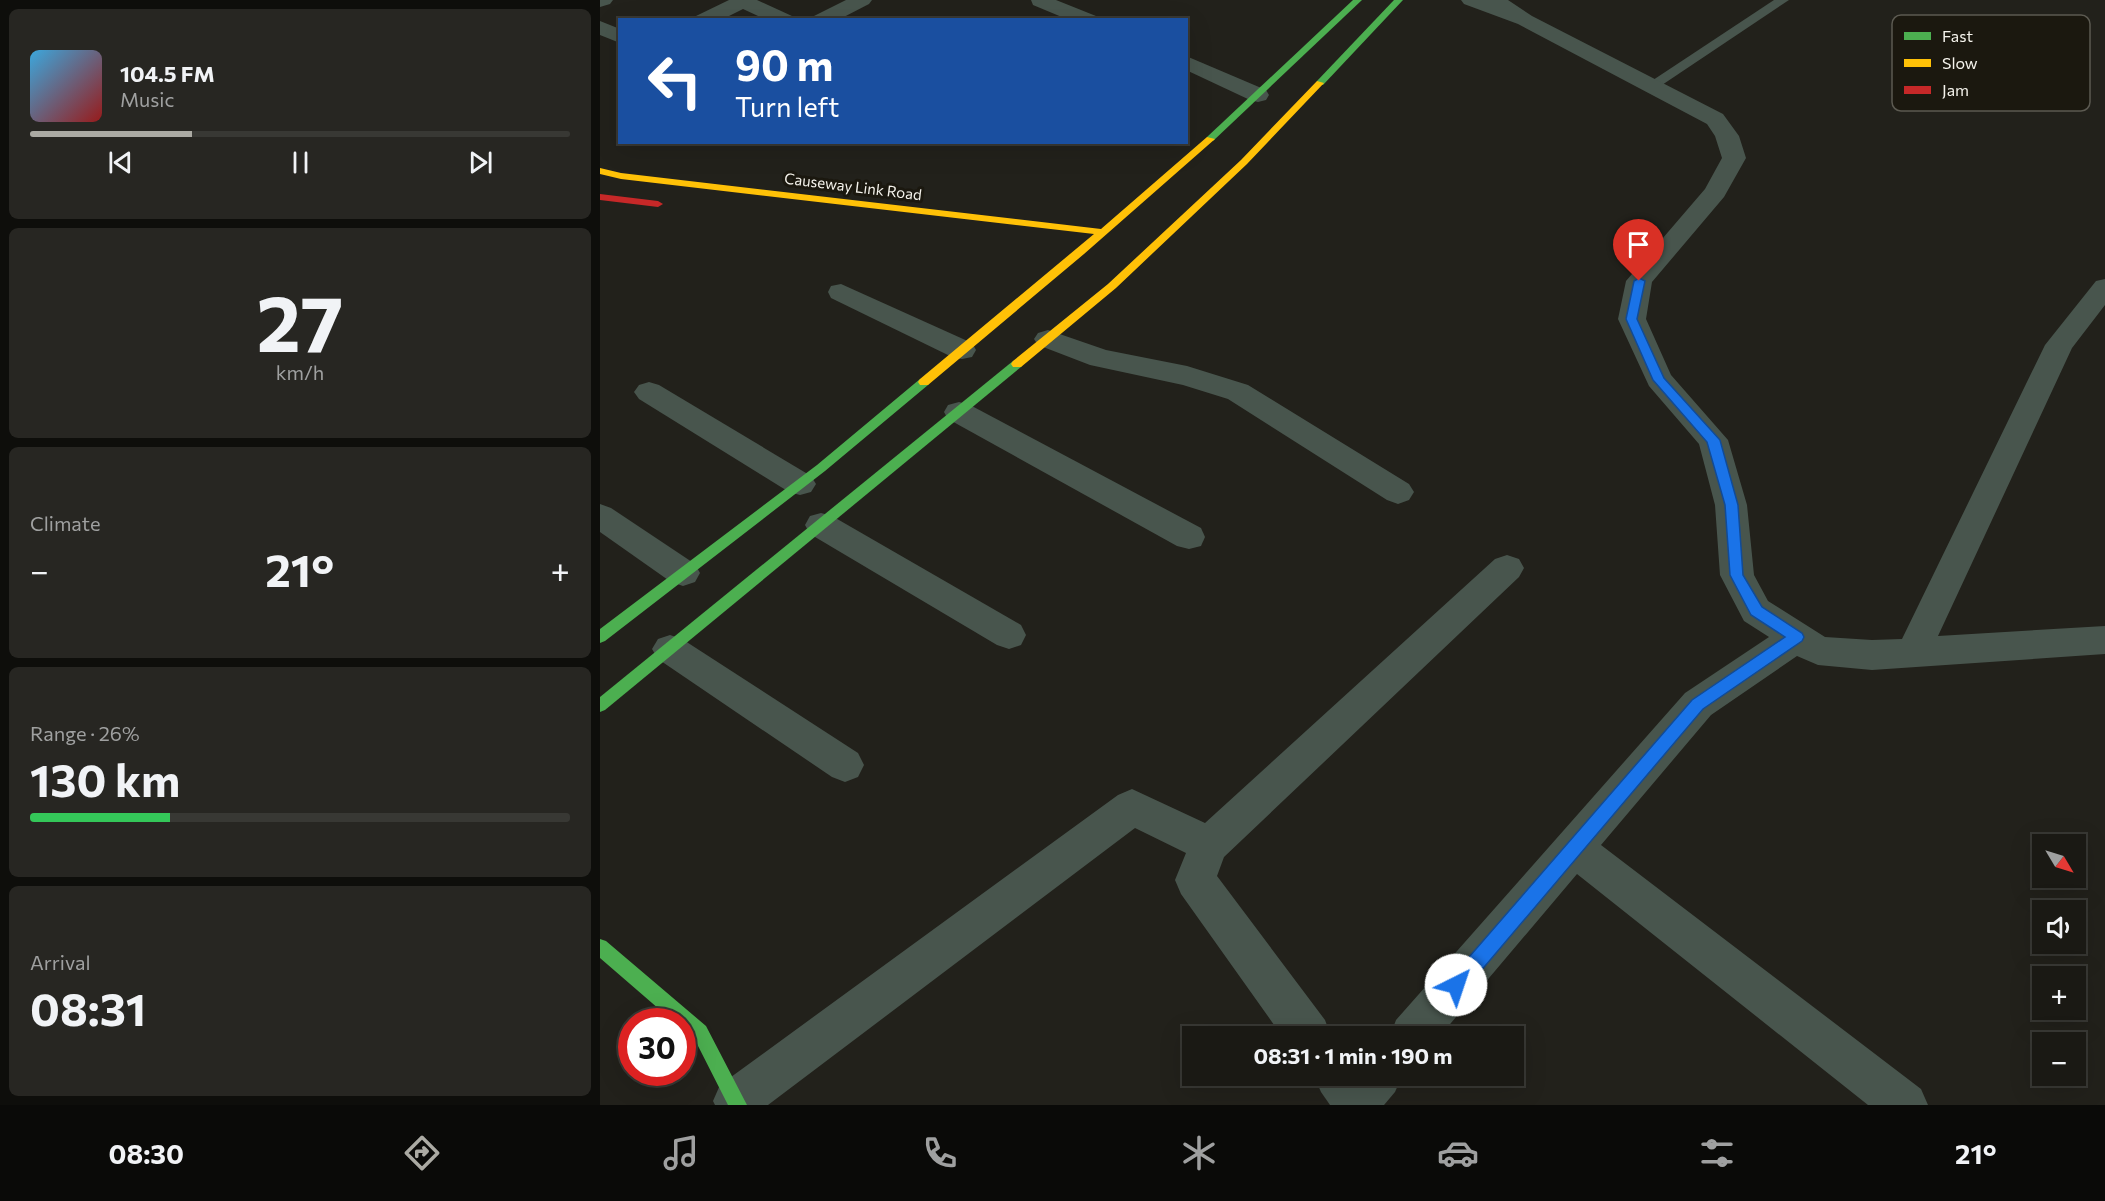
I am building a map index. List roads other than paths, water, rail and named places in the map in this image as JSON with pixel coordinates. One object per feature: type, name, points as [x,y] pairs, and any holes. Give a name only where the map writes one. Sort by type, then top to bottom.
[{"type":"main road","points":[[600,637],[800,483],[1080,252],[1258,95],[1358,0]]},
{"type":"main road","points":[[600,706],[1112,286],[1244,162],[1399,0]]},
{"type":"main road","name":"Causeway Link Road","points":[[600,171],[621,176],[1103,232]]},
{"type":"main road","points":[[600,197],[670,205]]},
{"type":"main road","points":[[1057,250],[1080,252]]},
{"type":"main road","points":[[600,947],[700,1032],[737,1103]]},
{"type":"street","points":[[825,18],[862,0]]},
{"type":"street","points":[[1471,0],[1525,20]]},
{"type":"street","points":[[1494,0],[1525,20],[1715,119],[1727,136],[1734,158],[1715,192],[1639,281],[1632,319],[1659,380],[1713,440],[1731,505],[1737,575],[1756,611],[1818,651],[1872,655],[2105,640]]},
{"type":"street","points":[[707,18],[743,1],[781,18]]},
{"type":"street","points":[[1040,1],[1084,18]]},
{"type":"street","points":[[600,27],[618,36]]},
{"type":"street","points":[[1188,63],[1258,95]]},
{"type":"street","points":[[1913,653],[2059,345],[2105,287]]},
{"type":"street","points":[[842,292],[962,350]]},
{"type":"street","points":[[1048,339],[1100,358],[1199,378],[1238,392],[1398,492]]},
{"type":"street","points":[[649,392],[800,483]]},
{"type":"street","points":[[958,412],[1189,537]]},
{"type":"street","points":[[600,516],[683,573]]},
{"type":"street","points":[[821,525],[1009,635]]},
{"type":"street","points":[[1302,1026],[1195,880],[1209,845],[1508,568]]},
{"type":"street","points":[[1421,1026],[1698,704],[1797,637]]},
{"type":"street","points":[[670,649],[845,765]]},
{"type":"street","points":[[737,1103],[1132,807],[1209,845]]},
{"type":"street","points":[[1574,848],[1905,1105]]},
{"type":"lane","points":[[1651,86],[1783,0]]}]
